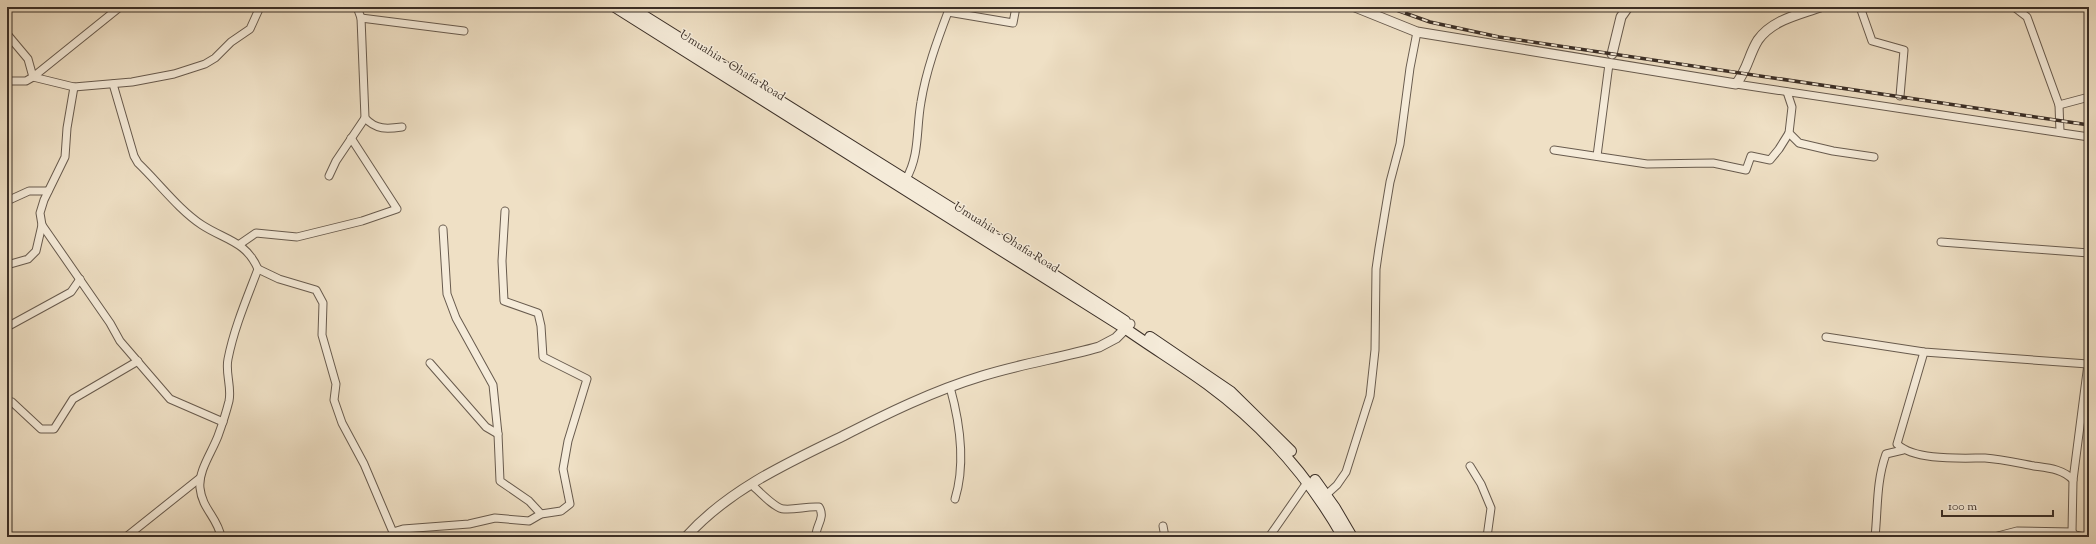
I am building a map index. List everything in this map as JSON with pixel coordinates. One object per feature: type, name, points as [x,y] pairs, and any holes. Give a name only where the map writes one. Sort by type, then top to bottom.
[{"type":"main road","name":"Umuahia - Ohafia Road","points":[[615,7],[1231,392],[1281,440],[1326,495],[1352,537]]},
{"type":"main road","name":"Umuahia - Ohafia Road","points":[[630,7],[906,179],[1128,327],[1207,384],[1230,402],[1271,440],[1308,481],[1343,537]]},
{"type":"street","points":[[32,77],[74,87],[113,84],[174,74],[205,64],[215,58],[231,42],[250,29],[260,7]]},
{"type":"street","points":[[329,176],[351,138],[365,118],[361,18],[357,7]]},
{"type":"street","points":[[906,179],[914,166],[920,103],[933,54],[949,9],[1013,23],[1016,7]]},
{"type":"street","points":[[1355,7],[1417,32],[1786,92],[2089,137]]},
{"type":"street","points":[[1612,54],[1621,17],[1628,7]]},
{"type":"street","points":[[1736,84],[1745,73],[1757,40],[1770,27],[1782,20],[1820,7]]},
{"type":"street","points":[[1860,7],[1872,41],[1904,50],[1900,96]]},
{"type":"street","points":[[2014,7],[2027,17],[2059,105],[2060,132]]},
{"type":"street","points":[[7,81],[26,81],[32,77],[116,8]]},
{"type":"street","points":[[361,18],[464,31]]},
{"type":"street","points":[[1326,495],[1337,485],[1346,472],[1370,396],[1375,350],[1378,255],[1390,182],[1400,144],[1410,68],[1417,32]]},
{"type":"street","points":[[7,34],[28,59],[32,77]]},
{"type":"street","points":[[1598,156],[1609,64]]},
{"type":"street","points":[[113,84],[134,156],[138,163],[181,207],[202,225],[240,244],[253,258],[258,269],[279,279],[316,290],[319,294],[323,302],[322,335],[336,384],[334,400],[342,423],[364,464],[394,535],[403,529],[469,524],[495,518],[529,521],[541,514],[561,511],[570,504],[563,469],[568,441],[587,379],[543,358],[541,326],[538,313],[504,302],[502,261],[505,211]]},
{"type":"street","points":[[7,265],[28,259],[36,251],[42,225],[40,213],[48,191],[65,157],[67,128],[74,87]]},
{"type":"street","points":[[1554,150],[1647,164],[1713,164],[1746,170],[1751,156],[1770,160],[1780,150],[1789,133],[1792,107],[1786,92]]},
{"type":"street","points":[[2059,105],[2089,98]]},
{"type":"street","points":[[365,118],[371,125],[383,129],[402,127]]},
{"type":"street","points":[[1789,133],[1799,143],[1833,151],[1874,157]]},
{"type":"street","points":[[240,244],[256,233],[297,237],[362,221],[397,209],[351,138]]},
{"type":"street","points":[[7,201],[29,191],[48,191]]},
{"type":"street","points":[[42,225],[80,279],[120,341],[170,398],[222,422]]},
{"type":"street","points":[[443,229],[447,294],[456,318],[493,385],[498,434],[500,481],[529,501],[541,514]]},
{"type":"street","points":[[1941,242],[2089,253]]},
{"type":"street","points":[[221,537],[219,527],[205,508],[199,487],[200,478],[230,400],[227,372],[228,359],[237,325],[258,269]]},
{"type":"street","points":[[7,327],[71,292],[80,279]]},
{"type":"street","points":[[686,537],[697,524],[751,484],[780,467],[892,412],[950,387],[982,376],[1099,347],[1116,338],[1128,327]]},
{"type":"street","points":[[1826,337],[1924,352],[2089,364],[2073,480],[2072,532]]},
{"type":"street","points":[[1903,450],[1897,444],[1924,352]]},
{"type":"street","points":[[12,402],[41,429],[54,429],[73,399],[138,361]]},
{"type":"street","points":[[430,363],[486,427],[498,434]]},
{"type":"street","points":[[950,387],[960,431],[961,452],[955,499]]},
{"type":"street","points":[[1875,537],[1876,501],[1881,468],[1886,454],[1903,450],[1946,459],[1986,458],[2054,469],[2068,475],[2073,480]]},
{"type":"street","points":[[1470,466],[1481,484],[1491,508],[1487,537]]},
{"type":"street","points":[[126,537],[200,478]]},
{"type":"street","points":[[1269,537],[1308,481]]},
{"type":"street","points":[[751,484],[782,510],[799,507],[819,507],[822,512],[815,532],[816,537]]},
{"type":"street","points":[[1163,526],[1165,537]]},
{"type":"street","points":[[1994,537],[2017,531],[2072,532],[2075,535],[2084,537]]},
{"type":"railway","points":[[1388,7],[1430,22],[1499,37],[2089,125]]}]
